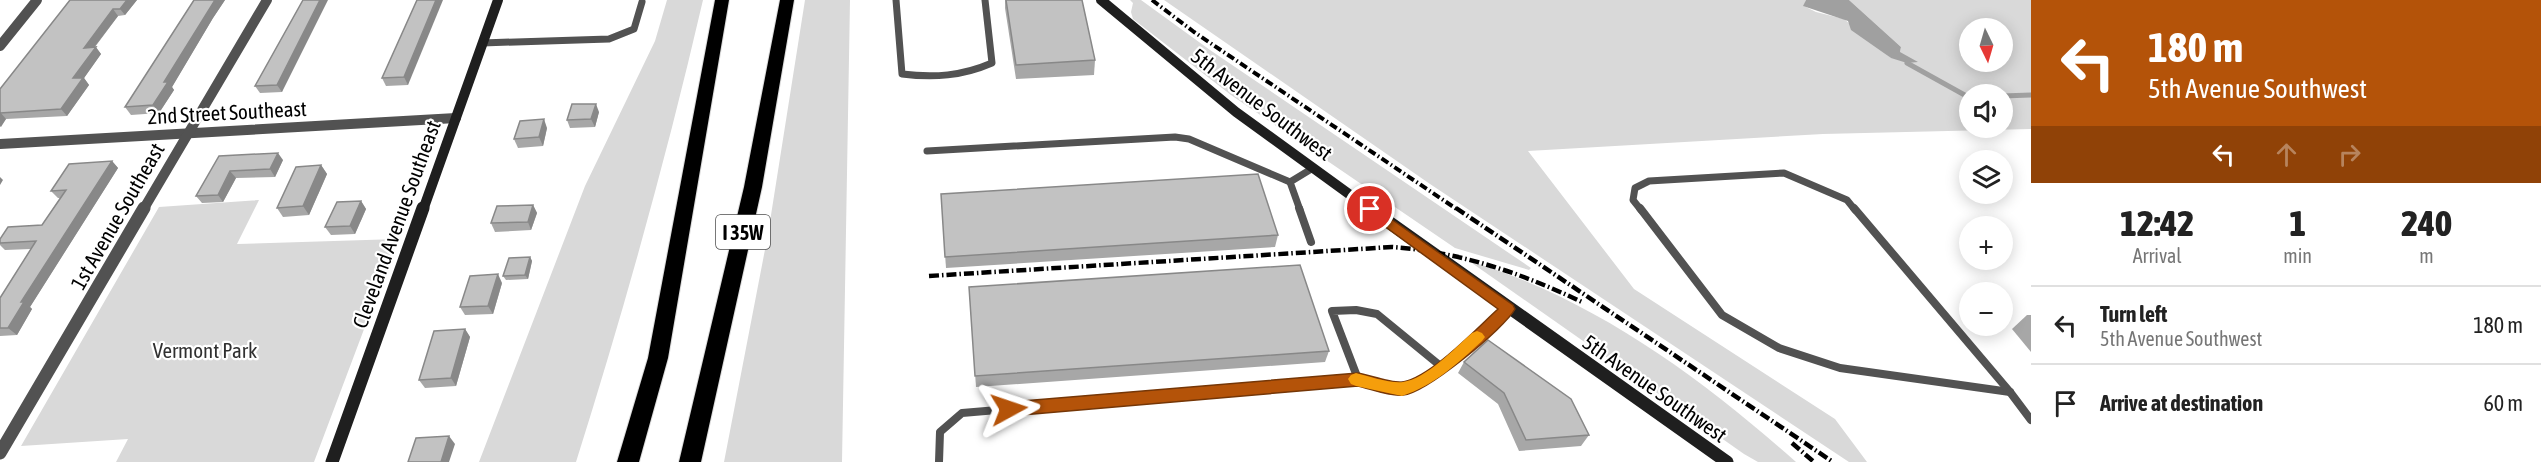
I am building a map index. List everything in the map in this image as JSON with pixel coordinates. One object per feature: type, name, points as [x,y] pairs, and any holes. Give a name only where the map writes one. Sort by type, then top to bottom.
[{"type":"highway","points":[[628,462],[658,358],[722,0]]},
{"type":"highway","name":"I 35W","points":[[690,462],[753,187],[787,0]]},
{"type":"street","points":[[0,46],[37,0]]},
{"type":"street","name":"1st Avenue Southeast","points":[[0,453],[267,0]]},
{"type":"street","name":"Cleveland Avenue Southeast","points":[[332,462],[498,0]]},
{"type":"street","name":"5th Avenue Southwest","points":[[1101,0],[1236,112],[1508,309],[1727,462]]},
{"type":"street","name":"2nd Street Southeast","points":[[0,144],[456,118]]},
{"type":"lane","points":[[896,0],[902,74],[934,78],[975,71],[992,63],[984,0]]},
{"type":"lane","points":[[482,43],[609,39],[634,29],[639,20],[642,2]]},
{"type":"lane","points":[[927,151],[1175,137],[1188,139],[1290,182],[1311,242]]},
{"type":"lane","points":[[1290,182],[1313,168]]},
{"type":"lane","points":[[2010,392],[1840,368],[1779,348],[1722,315],[1633,200],[1635,188],[1649,181],[1784,172],[1847,200],[2010,392],[2031,420]]},
{"type":"lane","points":[[939,462],[940,432],[962,413],[1358,379],[1402,389],[1424,381],[1443,368],[1508,309]]},
{"type":"lane","points":[[1358,379],[1332,311],[1356,310],[1377,314],[1443,368]]},
{"type":"green space","points":[[667,0],[703,0],[644,232],[576,462],[479,462],[585,186],[655,41]]},
{"type":"green space","points":[[805,0],[850,0],[842,462],[724,462],[768,234]]},
{"type":"green space","points":[[1130,0],[1141,0],[1210,50],[1531,268],[1529,270],[1455,248],[1231,95],[1133,19],[1131,12],[1133,3]]},
{"type":"green space","points":[[1164,0],[1806,0],[1804,6],[1816,12],[1844,19],[1891,58],[1900,52],[1901,47],[1849,0],[2031,0],[2031,129],[2013,129],[2013,84],[1959,84],[1959,131],[1823,134],[1528,151],[1634,289],[1835,419],[1867,462],[1849,462],[1430,184]]},
{"type":"green space","name":"Vermont Park","points":[[259,200],[237,244],[398,239],[314,462],[116,462],[128,439],[21,446],[159,207]]},
{"type":"green space","points":[[1469,261],[1515,277],[1602,318],[1683,371],[1722,400],[1796,462],[1758,462],[1744,454]]},
{"type":"shaded area","points":[[1806,0],[1849,0],[1901,47],[1900,52],[1918,62],[1907,63],[1891,58],[1851,30],[1848,21],[1803,6]]},
{"type":"building","points":[[70,0],[127,0],[120,9],[113,9],[84,48],[96,47],[73,78],[83,78],[61,109],[0,113],[0,89]]},
{"type":"building","points":[[194,0],[215,0],[164,82],[168,82],[153,105],[125,107]]},
{"type":"building","points":[[303,0],[320,0],[277,85],[255,86]]},
{"type":"building","points":[[417,0],[436,0],[404,77],[382,78]]},
{"type":"building","points":[[1006,0],[1082,0],[1095,60],[1016,65]]},
{"type":"building","points":[[572,104],[596,104],[591,119],[567,120]]},
{"type":"building","points":[[544,119],[539,137],[514,139],[520,121]]},
{"type":"building","points":[[278,153],[270,169],[230,171],[218,195],[196,196],[219,156]]},
{"type":"building","points":[[112,161],[21,302],[24,302],[8,328],[0,328],[0,298],[36,241],[0,243],[8,227],[42,225],[66,190],[51,191],[69,164]]},
{"type":"building","points":[[321,165],[303,206],[277,208],[296,167]]},
{"type":"building","points":[[1258,174],[1278,235],[945,257],[941,194]]},
{"type":"building","points":[[361,201],[350,226],[325,227],[337,202]]},
{"type":"building","points":[[533,205],[528,222],[491,223],[497,206]]},
{"type":"building","points":[[530,257],[525,275],[503,276],[509,258]]},
{"type":"building","points":[[1300,265],[1329,351],[975,376],[969,287]]},
{"type":"building","points":[[498,274],[488,306],[460,307],[470,276]]},
{"type":"building","points":[[465,329],[451,378],[419,380],[434,331]]},
{"type":"building","points":[[1488,340],[1571,399],[1589,435],[1526,440],[1504,393],[1464,362]]},
{"type":"building","points":[[449,436],[441,462],[408,462],[416,438]]},
{"type":"waterway","points":[[1907,63],[1959,92]]},
{"type":"waterway","points":[[2013,96],[2031,95]]},
{"type":"railway","points":[[1152,0],[1194,32],[1458,210]]},
{"type":"railway","points":[[1456,208],[1833,462]]},
{"type":"railway","points":[[929,276],[1392,247],[1442,254],[1490,265],[1582,302]]},
{"type":"railway","points":[[1792,443],[1814,462]]},
{"type":"slow traffic","points":[[1356,379],[1402,389],[1424,381],[1443,368],[1477,337]]},
{"type":"route","points":[[1009,409],[1358,379],[1380,386],[1402,389],[1424,381],[1443,368],[1508,309],[1370,209]]}]
